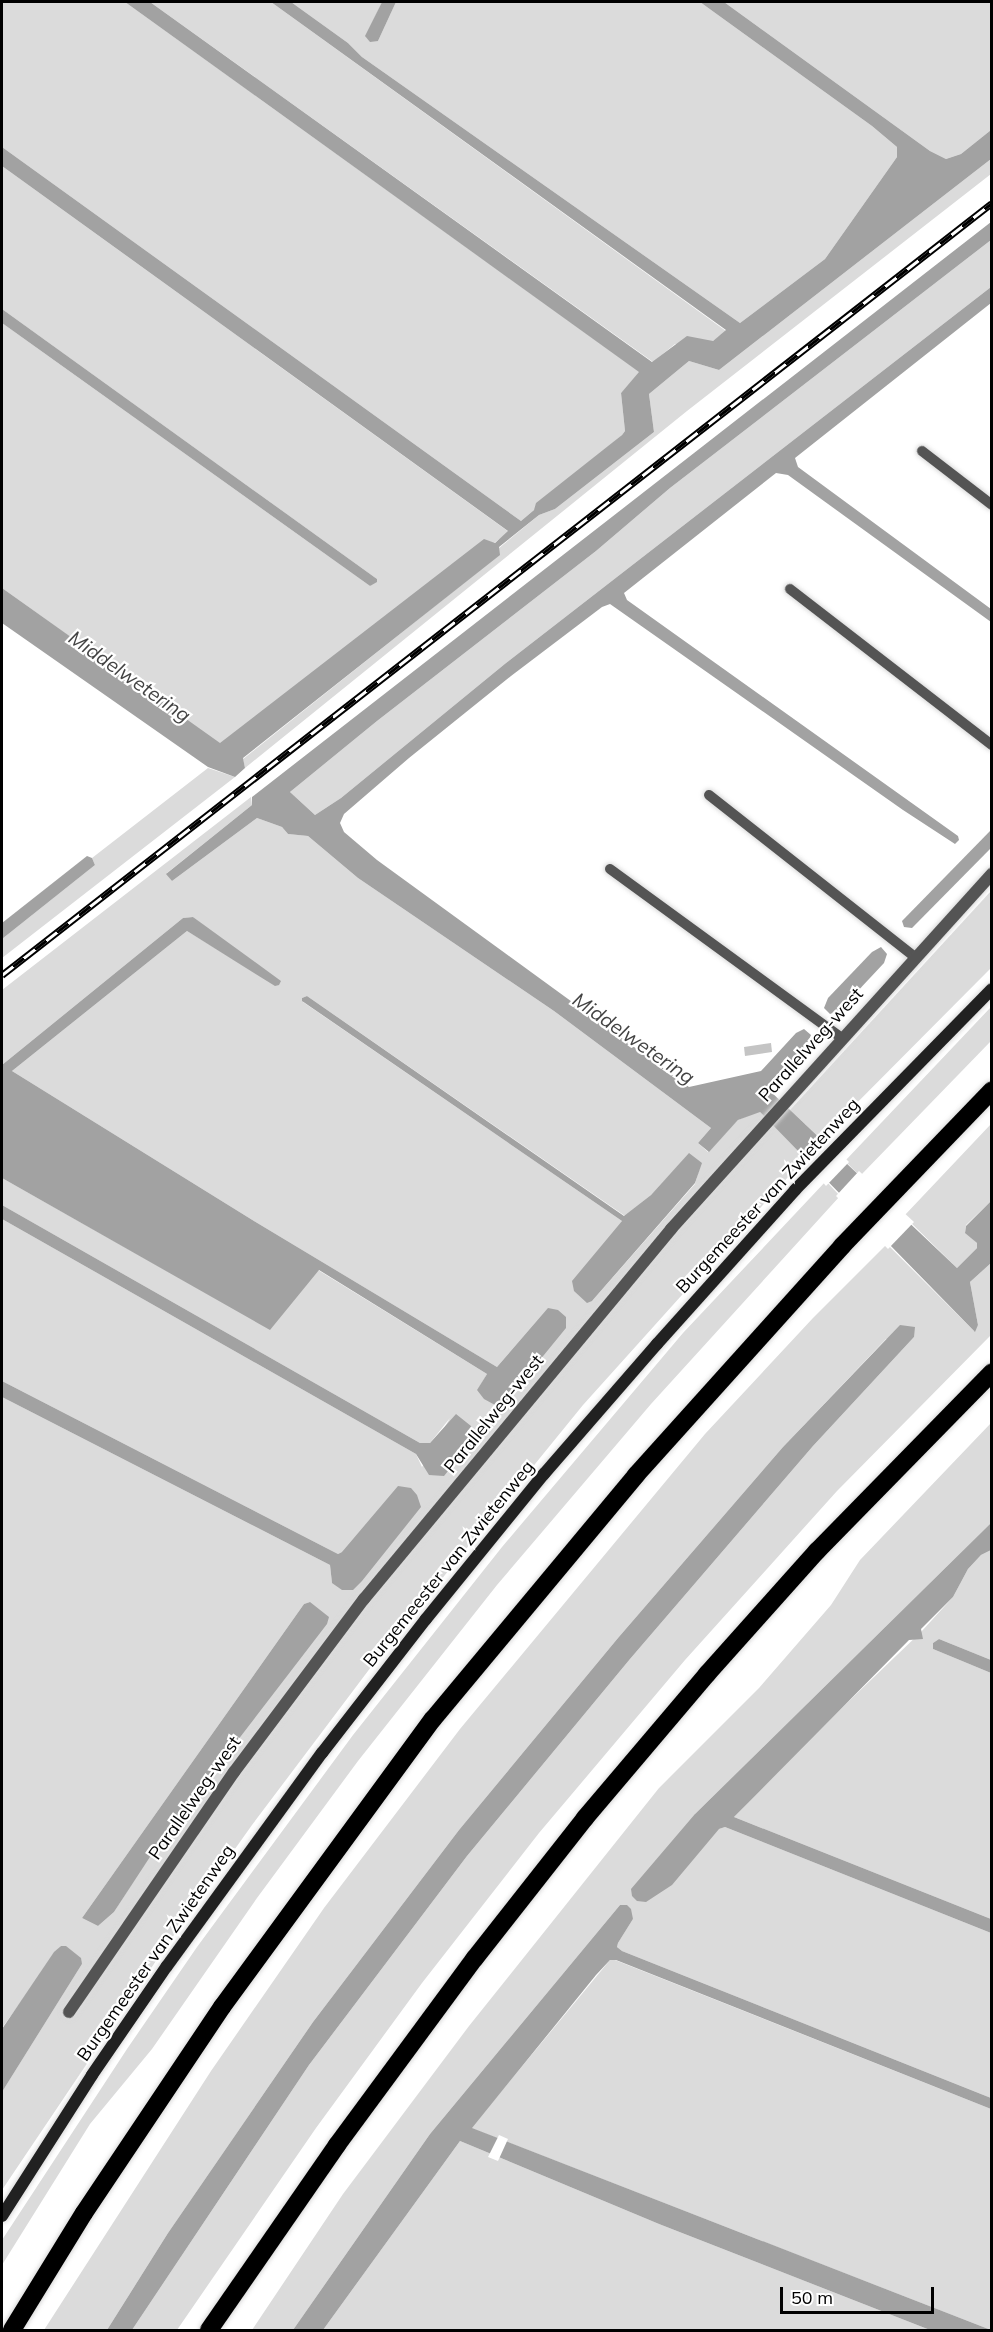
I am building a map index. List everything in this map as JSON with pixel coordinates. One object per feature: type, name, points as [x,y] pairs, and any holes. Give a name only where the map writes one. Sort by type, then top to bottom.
[{"type":"highway","points":[[12,2331],[84,2213],[222,2007],[433,1719],[636,1475],[842,1245],[992,1089]]},
{"type":"highway","points":[[209,2331],[344,2136],[475,1958],[585,1818],[809,1560],[985,1378]]},
{"type":"main road","name":"Burgemeester van Zwietenweg","points":[[2,2216],[92,2075],[167,1966],[342,1726],[543,1473],[795,1190],[992,989]]},
{"type":"street","name":"Parallelweg-west","points":[[69,2012],[234,1772],[364,1599],[592,1323],[760,1128],[992,874]]},
{"type":"lane","points":[[922,451],[992,505]]},
{"type":"lane","points":[[790,589],[992,745]]},
{"type":"lane","points":[[709,795],[915,957]]},
{"type":"lane","points":[[610,869],[842,1038]]},
{"type":"shaded area","points":[[2,2],[125,2],[640,372],[621,393],[625,431],[521,521],[2,147]]},
{"type":"shaded area","points":[[125,2],[150,2],[652,362],[687,336],[713,341],[726,330],[271,2],[291,2],[348,43],[362,57],[740,323],[825,259],[897,157],[897,147],[872,126],[700,2],[724,2],[930,151],[946,159],[961,154],[991,130],[991,159],[719,370],[689,361],[649,394],[654,432],[555,509],[539,515],[499,547],[500,555],[243,758],[245,768],[235,777],[208,767],[2,623],[2,588],[220,743],[484,539],[495,543],[508,531],[2,166],[2,147],[521,521],[534,510],[536,503],[622,435],[625,431],[621,393],[639,372]]},
{"type":"shaded area","points":[[150,2],[271,2],[726,331],[713,341],[675,344],[653,362]]},
{"type":"shaded area","points":[[291,2],[382,2],[366,36],[378,41],[396,2],[700,2],[872,126],[897,147],[897,157],[825,259],[740,323],[362,57],[348,43]]},
{"type":"shaded area","points":[[382,2],[396,2],[378,41],[370,42],[365,36]]},
{"type":"shaded area","points":[[724,2],[991,2],[991,130],[961,154],[946,159],[930,151]]},
{"type":"shaded area","points":[[991,159],[991,174],[687,411],[245,768],[243,759],[499,555],[499,548],[539,515],[555,509],[654,432],[649,394],[689,361],[719,370]]},
{"type":"shaded area","points":[[2,166],[509,532],[494,543],[484,540],[220,744],[2,588],[2,323],[370,586],[377,579],[2,309]]},
{"type":"shaded area","points":[[991,222],[991,240],[670,488],[596,551],[377,721],[290,792],[315,815],[341,798],[506,663],[991,287],[991,303],[795,458],[798,467],[991,609],[991,622],[788,475],[776,473],[624,593],[627,600],[958,836],[959,840],[955,844],[610,604],[602,607],[511,676],[409,758],[344,814],[340,823],[344,832],[377,860],[689,1087],[761,1071],[796,1033],[804,1029],[811,1035],[807,1045],[769,1085],[769,1090],[957,1268],[977,1248],[977,1243],[965,1233],[966,1226],[991,1201],[991,1263],[970,1282],[978,1325],[975,1332],[760,1112],[738,1120],[709,1152],[698,1143],[711,1128],[554,1011],[358,878],[308,836],[288,834],[282,827],[257,818],[172,881],[166,874],[252,805],[252,797]]},
{"type":"shaded area","points":[[991,240],[991,287],[506,663],[341,798],[315,815],[290,792],[377,721],[596,551],[670,488]]},
{"type":"shaded area","points":[[2,309],[377,579],[377,582],[370,586],[2,323]]},
{"type":"shaded area","points":[[208,768],[235,777],[2,958],[2,939],[95,865],[92,858]]},
{"type":"shaded area","points":[[251,797],[252,805],[167,873],[172,881],[257,818],[282,827],[288,834],[308,836],[358,878],[554,1011],[711,1128],[698,1143],[708,1152],[738,1120],[759,1111],[806,1157],[583,1405],[380,1655],[252,1825],[164,1949],[2,2190],[2,2092],[82,1964],[61,1946],[2,2028],[2,1397],[330,1565],[332,1583],[342,1552],[338,1554],[2,1381],[2,1219],[416,1454],[422,1467],[450,1418],[430,1443],[420,1443],[2,1205],[2,1178],[270,1329],[318,1270],[487,1374],[477,1391],[548,1308],[497,1367],[254,1221],[12,1071],[187,931],[275,985],[279,985],[193,917],[183,918],[2,1065],[2,990]],"holes":[[[307,996],[625,1216],[651,1195],[689,1154],[701,1163],[695,1184],[592,1301],[622,1221],[303,1002],[302,998]],[[310,1602],[114,1912],[98,1926],[82,1918],[304,1604]]]},
{"type":"shaded area","points":[[991,830],[991,848],[912,928],[904,927],[902,921]]},
{"type":"shaded area","points":[[87,856],[92,858],[95,865],[2,939],[2,923]]},
{"type":"shaded area","points":[[991,891],[991,968],[821,1139],[790,1110]]},
{"type":"shaded area","points":[[193,917],[281,981],[279,985],[275,986],[187,931],[12,1071],[254,1221],[497,1367],[548,1308],[558,1310],[566,1317],[566,1328],[503,1405],[495,1405],[484,1399],[477,1390],[487,1374],[319,1270],[270,1330],[2,1178],[2,1065],[183,918]]},
{"type":"shaded area","points":[[881,947],[887,954],[884,963],[840,1010],[830,1014],[824,1008],[828,998],[872,952]]},
{"type":"shaded area","points":[[307,996],[624,1216],[651,1195],[689,1153],[702,1163],[695,1183],[592,1301],[587,1303],[574,1291],[572,1281],[622,1221],[302,1001],[302,998]]},
{"type":"shaded area","points":[[991,1007],[991,1041],[860,1176],[845,1161]]},
{"type":"shaded area","points":[[991,1124],[991,1201],[966,1225],[965,1232],[977,1243],[977,1248],[957,1268],[904,1216]]},
{"type":"shaded area","points":[[826,1181],[840,1196],[651,1404],[497,1585],[358,1761],[257,1898],[152,2049],[90,2124],[2,2265],[2,2240],[127,2049],[197,1947],[353,1735],[502,1547],[683,1333]]},
{"type":"shaded area","points":[[2,1205],[420,1443],[430,1443],[456,1414],[471,1426],[477,1435],[444,1476],[429,1475],[416,1454],[2,1219]]},
{"type":"shaded area","points":[[887,1244],[974,1331],[978,1325],[970,1282],[991,1263],[991,1335],[837,1491],[685,1660],[539,1833],[422,1983],[316,2128],[177,2330],[132,2330],[309,2065],[467,1856],[630,1659],[813,1446],[914,1337],[886,1339],[783,1447],[618,1638],[459,1830],[313,2022],[168,2233],[107,2330],[44,2330],[211,2071],[324,1908],[460,1729],[705,1434],[813,1318]]},
{"type":"shaded area","points":[[900,1325],[915,1327],[914,1337],[813,1446],[630,1659],[467,1856],[309,2065],[132,2330],[107,2330],[168,2233],[313,2022],[459,1830],[618,1638],[783,1447]]},
{"type":"shaded area","points":[[2,1381],[338,1554],[398,1486],[411,1488],[417,1495],[421,1507],[362,1581],[353,1590],[342,1590],[332,1583],[330,1565],[2,1397]]},
{"type":"shaded area","points":[[991,1423],[991,1523],[695,1814],[719,1829],[725,1827],[991,1933],[991,2098],[622,1951],[617,1947],[618,1943],[633,1919],[620,1905],[430,2134],[293,2330],[252,2330],[343,2194],[469,2026],[659,1788],[759,1688],[831,1605],[860,1560]]},
{"type":"shaded area","points":[[991,1523],[991,1550],[981,1555],[968,1569],[953,1597],[921,1629],[923,1639],[909,1640],[734,1817],[991,1919],[991,1933],[725,1827],[719,1829],[672,1885],[646,1902],[637,1901],[632,1896],[631,1889],[695,1814]]},
{"type":"shaded area","points":[[991,1550],[991,1660],[939,1639],[933,1643],[933,1649],[991,1673],[991,1919],[734,1817],[802,1746],[921,1632],[953,1597],[968,1569],[981,1555]]},
{"type":"shaded area","points":[[310,1602],[329,1617],[327,1624],[161,1840],[114,1912],[98,1926],[82,1918],[304,1604]]},
{"type":"shaded area","points":[[939,1639],[991,1660],[991,1673],[933,1649],[933,1643]]},
{"type":"shaded area","points":[[620,1905],[627,1905],[631,1909],[633,1919],[618,1943],[617,1947],[622,1951],[991,2098],[991,2109],[616,1960],[610,1960],[472,2128],[991,2330],[930,2330],[659,2224],[460,2141],[323,2330],[293,2330],[430,2134]]},
{"type":"shaded area","points":[[61,1946],[66,1946],[81,1958],[82,1964],[2,2092],[2,2029],[54,1952]]},
{"type":"shaded area","points":[[610,1960],[615,1960],[991,2109],[991,2330],[471,2128]]},
{"type":"shaded area","points":[[460,2141],[659,2224],[930,2330],[323,2330]]},
{"type":"pier","points":[[821,1134],[849,1162],[826,1186],[800,1155]]},
{"type":"pier","points":[[859,1171],[914,1222],[888,1249],[836,1196]]},
{"type":"pier","points":[[499,2135],[508,2139],[498,2161],[488,2157]]},
{"type":"building","points":[[771,1043],[772,1052],[745,1056],[744,1047]]},
{"type":"railway","points":[[2,975],[992,203]]},
{"type":"water label","name":"Middelwetering","points":[[130,676]]},
{"type":"water label","name":"Middelwetering","points":[[634,1038]]}]
